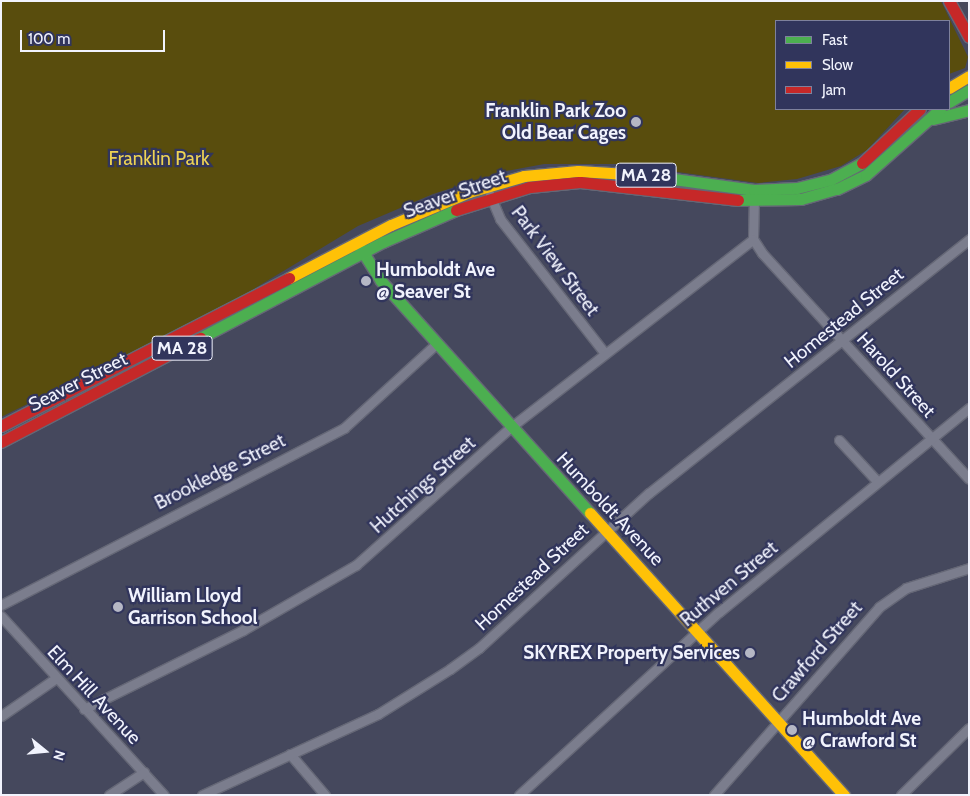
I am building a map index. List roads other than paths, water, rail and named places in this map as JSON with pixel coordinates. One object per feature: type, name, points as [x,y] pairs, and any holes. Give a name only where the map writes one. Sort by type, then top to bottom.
[{"type":"main road","points":[[949,1],[969,37]]},
{"type":"main road","points":[[950,87],[969,76]]},
{"type":"main road","points":[[950,101],[969,90]]},
{"type":"main road","name":"Seaver Street","points":[[1,426],[360,248],[524,176],[578,171],[658,176],[754,190],[797,188],[846,172],[873,156],[919,110]]},
{"type":"main road","name":"Seaver Street","points":[[488,191],[580,182],[656,187],[753,202],[818,196],[853,183],[894,155],[939,110]]},
{"type":"main road","points":[[923,124],[969,110]]},
{"type":"main road","name":"Seaver Street","points":[[1,442],[360,248]]},
{"type":"main road","name":"Humboldt Avenue","points":[[360,248],[376,275],[436,344],[698,630],[844,795]]},
{"type":"street","points":[[753,239],[754,190]]},
{"type":"street","name":"Park View Street","points":[[488,191],[500,219],[604,352]]},
{"type":"street","name":"Hutchings Street","points":[[84,709],[243,630],[356,565],[511,427],[604,352],[753,239]]},
{"type":"street","name":"Harold Street","points":[[753,239],[969,479]]},
{"type":"street","name":"Homestead Street","points":[[202,795],[378,714],[450,670],[479,648],[606,530],[969,239]]},
{"type":"street","name":"Brookledge Street","points":[[1,605],[344,428],[436,344]]},
{"type":"street","name":"Ruthven Street","points":[[519,795],[698,630],[877,481],[969,408]]},
{"type":"street","points":[[840,440],[877,481]]},
{"type":"street","name":"Crawford Street","points":[[714,795],[856,630],[892,596],[969,568]]},
{"type":"street","name":"Elm Hill Avenue","points":[[1,616],[164,795]]},
{"type":"street","points":[[1,716],[56,678]]},
{"type":"street","points":[[901,795],[969,728]]},
{"type":"street","points":[[290,754],[325,795]]},
{"type":"street","points":[[109,795],[144,772]]},
{"type":"place","name":"Franklin Park Zoo Old Bear Cages","points":[[636,122]]},
{"type":"place","name":"Humboldt Ave @ Seaver St","points":[[366,281]]},
{"type":"place","name":"William Lloyd Garrison School","points":[[118,607]]},
{"type":"place","name":"SKYREX Property Services","points":[[750,653]]},
{"type":"place","name":"Humboldt Ave @ Crawford St","points":[[792,730]]},
{"type":"park label","name":"Franklin Park","points":[[159,159]]}]
